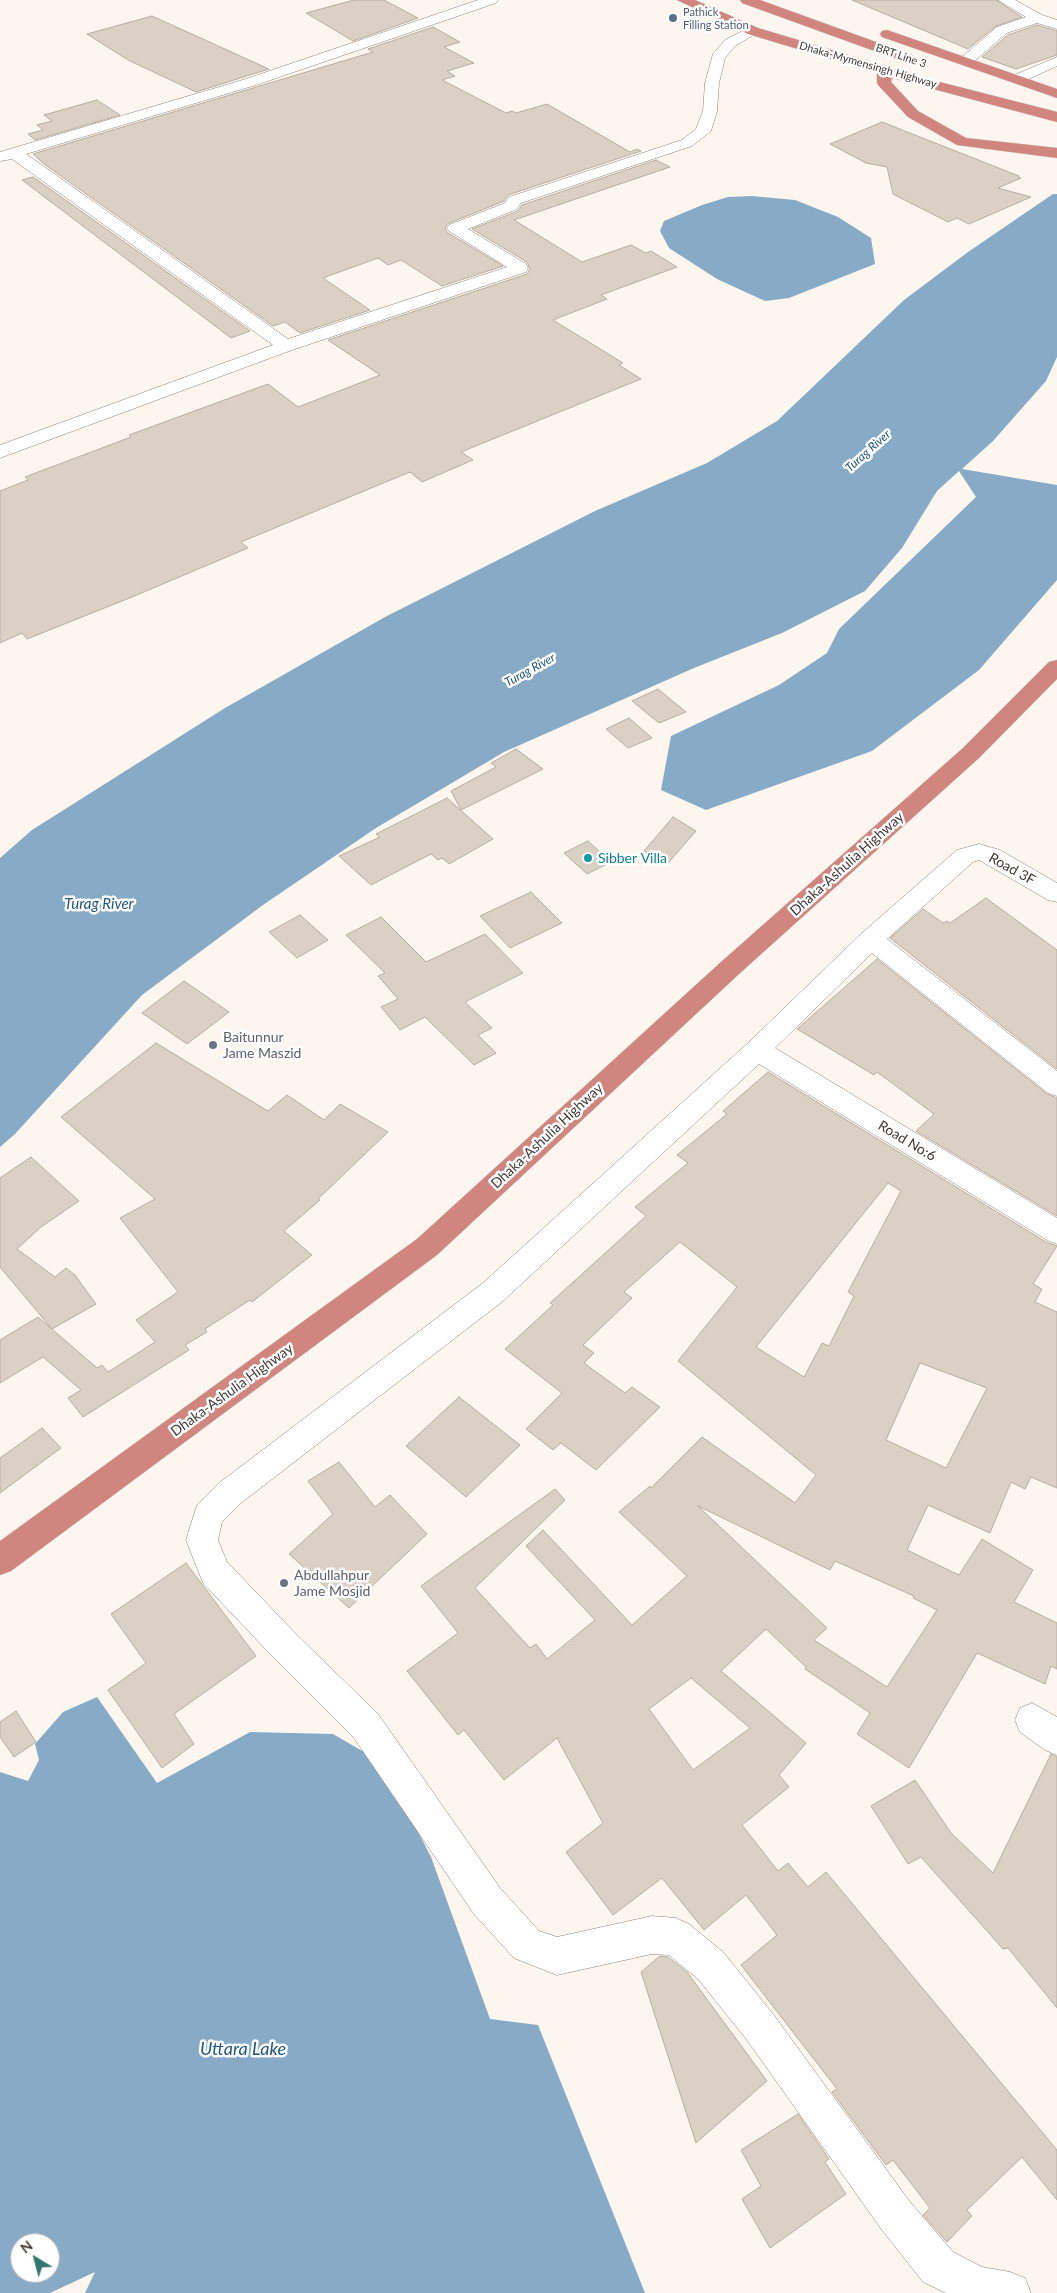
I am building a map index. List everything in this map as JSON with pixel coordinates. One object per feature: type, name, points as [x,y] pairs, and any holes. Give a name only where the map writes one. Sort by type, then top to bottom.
[{"type":"highway","name":"Dhaka-Mymensingh Highway","points":[[684,0],[753,31],[884,69],[910,79],[1057,117]]},
{"type":"highway","name":"BRT Line 3","points":[[747,0],[922,63]]},
{"type":"highway","points":[[786,0],[831,15]]},
{"type":"highway","points":[[876,30],[967,60],[1057,94]]},
{"type":"highway","points":[[884,69],[884,84],[912,114],[962,142],[1057,153]]},
{"type":"highway","points":[[976,81],[1057,108]]},
{"type":"highway","name":"Dhaka-Ashulia Highway","points":[[0,1560],[427,1247],[730,968],[971,753],[1057,667]]},
{"type":"street","points":[[7,155],[250,82],[491,0]]},
{"type":"street","points":[[1005,0],[1038,18],[1057,25]]},
{"type":"street","points":[[967,60],[1002,30],[1038,18]]},
{"type":"street","points":[[0,452],[286,346],[520,268],[455,228],[511,206],[515,200],[687,142],[703,131],[710,112],[712,83],[718,57],[730,43],[753,31]]},
{"type":"street","points":[[1017,79],[1057,61]]},
{"type":"street","points":[[7,155],[40,173],[116,224],[286,346]]},
{"type":"street","name":"Road 3F","points":[[871,939],[965,856],[979,852],[992,856],[1057,894]]},
{"type":"street","points":[[1010,2293],[978,2287],[938,2267],[896,2216],[760,2027],[711,1966],[676,1937],[652,1935],[557,1956],[526,1945],[486,1901],[366,1726],[285,1646],[215,1572],[202,1540],[208,1515],[230,1492],[493,1292],[757,1050],[871,939],[1057,1086]]},
{"type":"street","name":"Road No:6","points":[[757,1050],[1057,1232]]},
{"type":"water","name":"Turag River","points":[[1053,194],[1057,194],[1057,357],[1046,381],[993,441],[962,469],[1057,485],[1057,580],[979,670],[872,751],[706,810],[661,790],[671,736],[779,685],[827,653],[839,629],[976,497],[959,471],[937,491],[902,548],[865,591],[782,633],[694,668],[504,752],[376,828],[263,905],[142,995],[15,1134],[0,1147],[0,858],[32,830],[225,708],[385,617],[595,511],[707,463],[777,421],[904,300],[968,252]]},
{"type":"water","points":[[752,196],[795,200],[838,217],[871,238],[875,264],[789,298],[765,301],[717,279],[669,248],[660,231],[664,221],[702,205],[728,197]]},
{"type":"water","name":"Uttara Lake","points":[[97,1697],[157,1783],[250,1732],[333,1734],[383,1763],[431,1857],[490,2019],[538,2025],[645,2293],[85,2293],[95,2272],[50,2293],[0,2293],[0,1772],[28,1781],[39,1760],[35,1744],[63,1712]]},
{"type":"building","points":[[354,0],[384,0],[418,18],[353,41],[306,13]]},
{"type":"building","points":[[852,0],[996,0],[1022,17],[996,26],[968,49]]},
{"type":"building","points":[[152,16],[269,69],[196,92],[128,60],[87,34]]},
{"type":"building","points":[[1037,25],[1057,31],[1057,55],[1016,69],[982,57],[1008,35]]},
{"type":"building","points":[[433,27],[460,42],[444,47],[474,63],[447,71],[455,76],[442,80],[506,113],[512,111],[516,113],[547,104],[630,152],[637,149],[641,151],[508,195],[504,201],[447,224],[445,229],[448,233],[503,266],[442,286],[401,260],[388,265],[378,258],[323,278],[370,310],[300,333],[285,322],[273,326],[44,164],[33,154],[373,52],[368,49]]},
{"type":"building","points":[[97,100],[120,115],[35,140],[28,134],[43,130],[37,125],[52,121],[44,115]]},
{"type":"building","points":[[882,122],[1019,176],[1021,178],[998,188],[1031,197],[969,224],[957,218],[948,222],[893,194],[887,167],[866,163],[830,144]]},
{"type":"building","points":[[656,160],[670,167],[514,220],[582,262],[631,245],[646,253],[651,251],[677,267],[601,295],[607,299],[553,320],[623,363],[619,365],[641,379],[461,452],[473,460],[422,482],[410,472],[241,542],[248,548],[132,597],[27,639],[22,633],[0,643],[0,491],[28,480],[25,477],[131,437],[129,435],[268,384],[298,407],[380,375],[328,340],[527,274],[530,269],[527,262],[472,229],[518,211],[522,205]]},
{"type":"building","points":[[33,177],[250,331],[231,338],[22,180]]},
{"type":"building","points":[[658,689],[686,712],[659,723],[632,701]]},
{"type":"building","points":[[629,718],[652,738],[628,748],[606,729]]},
{"type":"building","points":[[516,749],[543,769],[461,810],[451,791],[496,767],[491,763]]},
{"type":"building","points":[[447,798],[493,839],[449,864],[442,858],[438,860],[431,854],[371,885],[339,856],[380,837],[376,834]]},
{"type":"building","points":[[673,817],[696,831],[669,862],[644,851]]},
{"type":"building","name":"Sibber Villa","points":[[588,841],[611,862],[587,874],[564,853]]},
{"type":"building","points":[[531,892],[562,923],[510,948],[480,916]]},
{"type":"building","points":[[986,898],[1057,950],[1057,1069],[890,938],[923,909],[943,923],[947,921],[950,923]]},
{"type":"building","points":[[300,915],[328,940],[297,958],[269,932]]},
{"type":"building","points":[[381,917],[426,962],[485,934],[523,973],[465,1002],[492,1028],[478,1035],[496,1053],[474,1065],[425,1017],[400,1030],[381,1007],[398,999],[378,976],[385,973],[346,935]]},
{"type":"building","points":[[877,959],[1047,1094],[1057,1098],[1057,1216],[916,1131],[934,1114],[877,1072],[874,1075],[797,1029]]},
{"type":"building","points":[[184,981],[229,1012],[187,1044],[142,1013]]},
{"type":"building","points":[[156,1043],[268,1111],[287,1095],[324,1120],[340,1104],[388,1132],[318,1199],[320,1200],[284,1231],[312,1255],[252,1302],[250,1300],[205,1329],[207,1332],[185,1345],[189,1350],[83,1417],[68,1398],[81,1390],[43,1357],[0,1383],[0,1340],[38,1317],[97,1368],[102,1365],[108,1372],[155,1342],[136,1320],[178,1292],[120,1218],[155,1199],[61,1117]]},
{"type":"building","points":[[768,1072],[1046,1242],[1057,1246],[1033,1284],[1042,1289],[1035,1302],[1057,1312],[1057,1488],[1031,1477],[1025,1489],[1011,1482],[990,1533],[928,1505],[907,1550],[959,1575],[982,1539],[1033,1570],[1014,1602],[1057,1623],[1057,1669],[1051,1666],[1045,1684],[977,1653],[909,1768],[857,1734],[870,1713],[805,1669],[806,1667],[766,1629],[721,1671],[806,1743],[779,1775],[789,1787],[742,1825],[778,1871],[788,1863],[808,1887],[826,1872],[1057,2150],[1057,2200],[1022,2157],[967,2210],[972,2216],[947,2242],[923,2215],[930,2208],[893,2160],[886,2165],[832,2092],[837,2089],[741,1965],[777,1935],[746,1895],[704,1930],[662,1878],[613,1915],[566,1852],[603,1823],[557,1738],[504,1780],[464,1730],[458,1735],[407,1671],[458,1633],[421,1586],[555,1489],[565,1500],[475,1588],[530,1648],[536,1644],[547,1659],[595,1620],[526,1546],[543,1530],[632,1625],[687,1576],[619,1512],[650,1486],[651,1488],[702,1437],[795,1503],[816,1475],[678,1361],[737,1287],[680,1242],[624,1292],[632,1298],[583,1345],[594,1353],[584,1363],[625,1393],[632,1387],[660,1407],[596,1470],[561,1443],[553,1450],[526,1429],[562,1393],[505,1349],[553,1305],[550,1303],[646,1216],[635,1207],[688,1163],[677,1155],[727,1114],[723,1111]],"holes":[[[888,1183],[901,1191],[848,1292],[854,1296],[829,1346],[822,1343],[804,1377],[756,1347]],[[920,1363],[987,1388],[946,1468],[886,1440]],[[698,1506],[830,1570],[835,1561],[914,1596],[913,1598],[937,1610],[887,1687],[814,1640],[827,1628]],[[691,1678],[750,1728],[693,1770],[649,1709]]]},
{"type":"building","points":[[31,1157],[79,1201],[41,1227],[17,1249],[55,1277],[66,1268],[75,1275],[96,1304],[52,1329],[0,1267],[0,1178]]},
{"type":"building","points":[[459,1397],[520,1445],[466,1497],[406,1446]]},
{"type":"building","points":[[42,1428],[61,1448],[0,1493],[0,1458]]},
{"type":"building","points":[[339,1462],[375,1507],[390,1495],[427,1534],[349,1608],[289,1554],[333,1514],[308,1481]]},
{"type":"building","points":[[186,1563],[256,1656],[174,1714],[194,1744],[162,1768],[108,1690],[146,1663],[111,1614]]},
{"type":"building","points":[[16,1711],[36,1742],[14,1757],[0,1737],[0,1722]]},
{"type":"building","points":[[1051,1754],[1057,1757],[1057,2008],[1008,1948],[1003,1949],[921,1857],[908,1864],[871,1806],[915,1780],[951,1833],[993,1873]]},
{"type":"building","points":[[660,1956],[668,1957],[687,1972],[767,2081],[696,2143],[641,1972]]},
{"type":"building","points":[[798,2114],[829,2159],[825,2162],[846,2194],[770,2248],[742,2199],[761,2186],[741,2150]]},
{"type":"place","name":"Pathick Filling Station","points":[[673,18]]},
{"type":"place","name":"Sibber Villa","points":[[588,858]]},
{"type":"place","name":"Baitunnur Jame Maszid","points":[[213,1045]]},
{"type":"place","name":"Abdullahpur Jame Mosjid","points":[[284,1583]]}]
